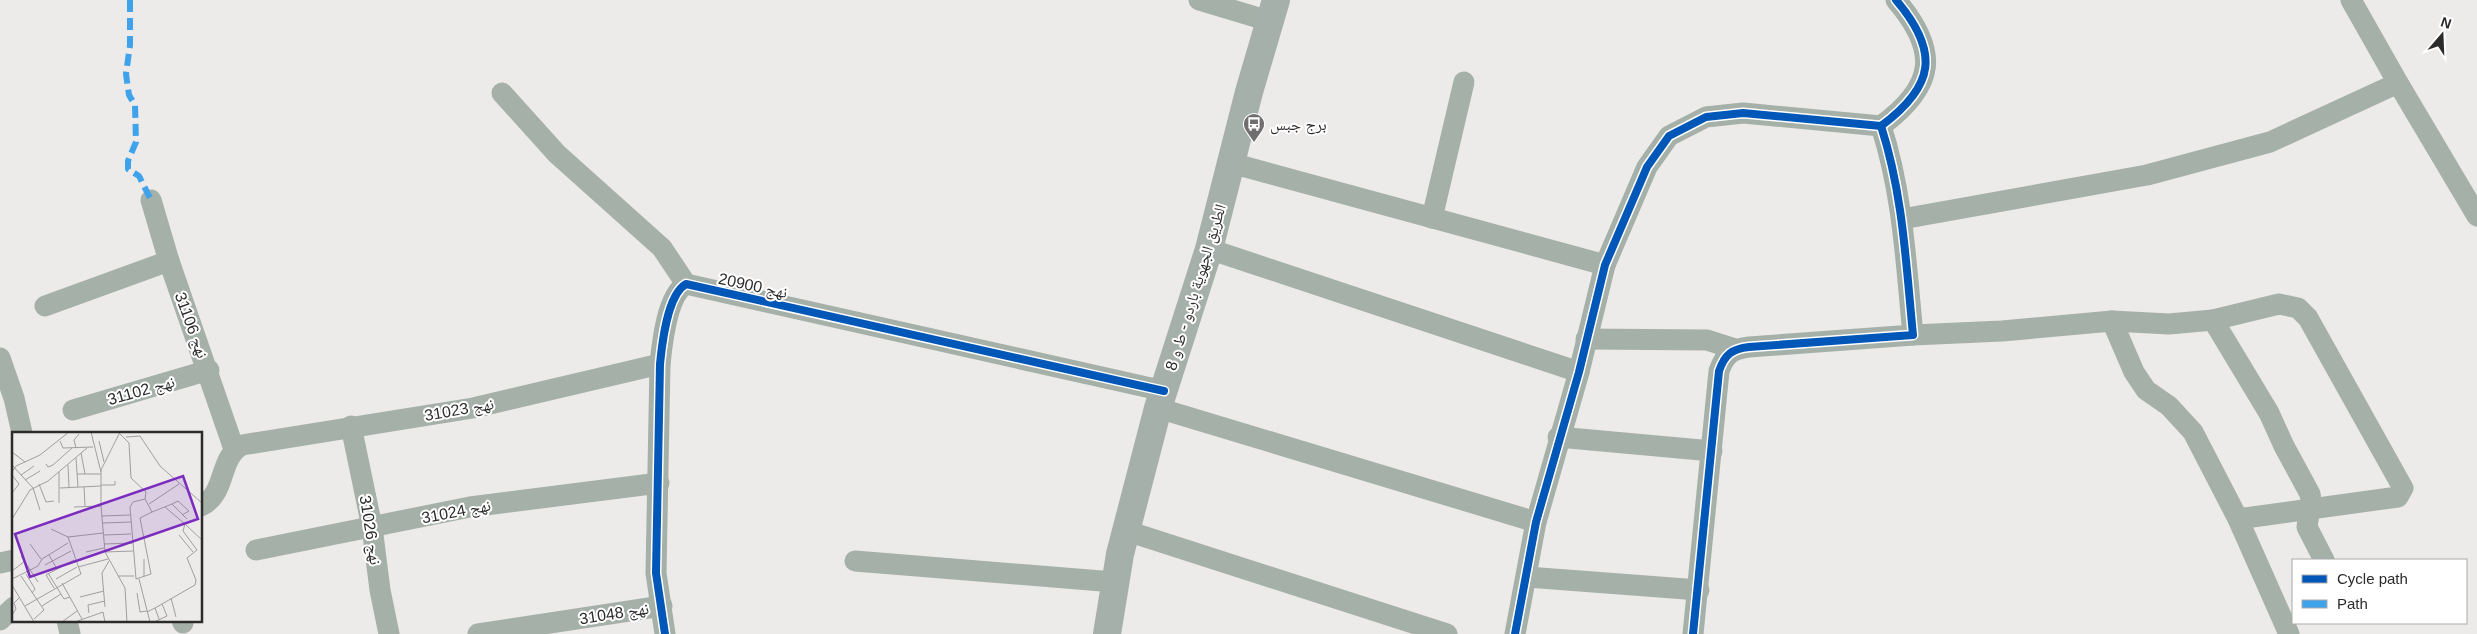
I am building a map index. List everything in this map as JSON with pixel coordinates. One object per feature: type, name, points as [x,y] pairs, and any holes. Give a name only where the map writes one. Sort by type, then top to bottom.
[{"type":"main road","name":"الطريق الجهوية باردو - ط و 8","points":[[1107,634],[1114,582],[1161,400],[1209,249],[1272,10]]},
{"type":"street","points":[[1199,0],[1272,10]]},
{"type":"street","points":[[1515,634],[1536,522],[1558,437],[1578,372],[1605,265],[1647,167],[1669,136],[1706,117],[1743,112],[1881,126],[1898,113],[1913,95],[1927,66],[1924,44],[1910,17],[1896,0]]},
{"type":"street","points":[[2351,0],[2477,216]]},
{"type":"street","points":[[1432,218],[1464,82]]},
{"type":"street","points":[[1902,219],[2147,175],[2270,142],[2398,83]]},
{"type":"street","points":[[502,93],[557,154],[662,248],[686,284],[678,292],[664,330],[660,364],[656,573],[665,634]]},
{"type":"street","points":[[1881,126],[1892,162],[1902,219],[1912,335]]},
{"type":"street","points":[[1231,163],[1605,265]]},
{"type":"street","name":"نهج 31106","points":[[151,200],[169,261],[209,370],[234,449]]},
{"type":"street","points":[[1209,249],[1578,372]]},
{"type":"street","points":[[45,306],[169,261]]},
{"type":"street","name":"نهج 20900","points":[[686,284],[1161,400],[1536,522]]},
{"type":"street","points":[[1586,339],[1707,340],[1735,349],[1912,335],[2002,331],[2112,321],[2169,324],[2213,320],[2279,304],[2298,308],[2308,318],[2403,488],[2398,497],[2310,511],[2238,519]]},
{"type":"street","points":[[2213,320],[2269,413],[2284,446],[2310,494],[2310,511],[2307,527],[2323,559]]},
{"type":"street","points":[[2112,321],[2134,372],[2146,390],[2169,406],[2193,432],[2238,519],[2289,634]]},
{"type":"street","points":[[1693,634],[1699,590],[1719,371],[1724,357],[1735,349]]},
{"type":"street","points":[[0,358],[7,401],[22,432]]},
{"type":"street","name":"نهج 31023","points":[[234,449],[242,445],[351,426],[473,408],[660,364]]},
{"type":"street","name":"نهج 31102","points":[[73,410],[209,370]]},
{"type":"street","name":"نهج 31026","points":[[351,426],[372,527],[380,590],[389,634]]},
{"type":"street","points":[[1558,437],[1712,451]]},
{"type":"street","points":[[202,505],[212,498],[220,484],[228,457],[234,449]]},
{"type":"street","name":"نهج 31024","points":[[256,550],[298,540],[470,507],[658,483]]},
{"type":"street","points":[[1127,531],[1447,634]]},
{"type":"street","points":[[855,561],[1114,582]]},
{"type":"street","points":[[1527,577],[1699,590]]},
{"type":"street","name":"نهج 31048","points":[[478,634],[662,606]]},
{"type":"street","points":[[0,620],[12,609]]},
{"type":"marked path","points":[[130,0],[130,45],[126,74],[129,95],[135,105],[136,142],[128,161],[128,169],[139,176],[151,200]]},
{"type":"cycle path","points":[[1515,634],[1536,522],[1579,372],[1605,265],[1647,167],[1669,136],[1706,117],[1743,113],[1881,126],[1912,97],[1921,82],[1925,68],[1925,52],[1920,36],[1896,0]]},
{"type":"cycle path","points":[[1693,634],[1719,371],[1724,360],[1730,353],[1749,347],[1913,335],[1899,203],[1881,126]]},
{"type":"cycle path","points":[[665,634],[656,573],[660,364],[664,333],[670,309],[674,298],[686,284],[1164,391]]},
{"type":"place","name":"برج جبس","points":[[1254,143]]}]
